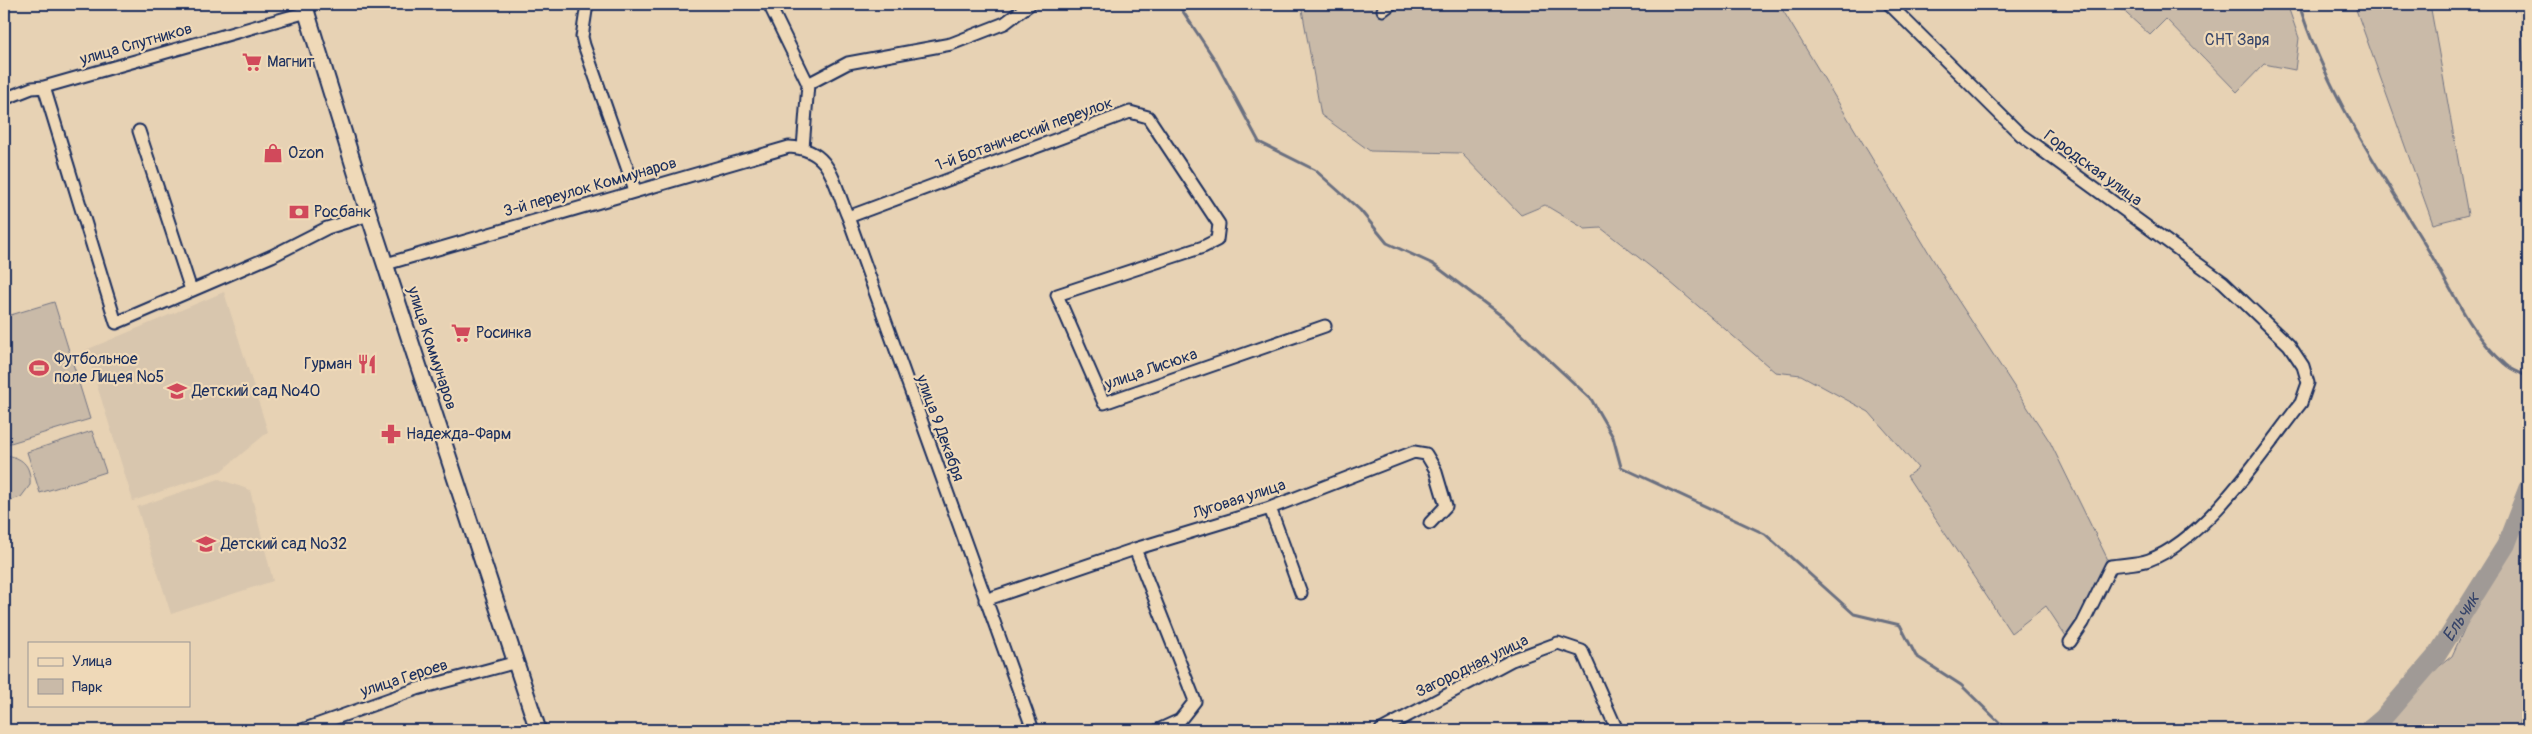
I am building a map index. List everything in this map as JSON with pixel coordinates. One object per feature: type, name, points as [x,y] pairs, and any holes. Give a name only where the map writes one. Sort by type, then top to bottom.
[{"type":"main road","name":"улица Коммунаров","points":[[305,8],[369,215],[538,730]]},
{"type":"street","points":[[587,4],[582,37],[584,45],[635,190]]},
{"type":"street","points":[[769,4],[808,84],[803,148]]},
{"type":"street","points":[[808,84],[848,63],[951,44],[1005,23],[1030,4]]},
{"type":"street","name":"Городская улица","points":[[1889,4],[2021,135],[2223,282],[2289,345],[2303,366],[2308,383],[2301,402],[2210,518],[2169,551],[2147,561],[2111,566],[2083,623],[2070,642]]},
{"type":"street","name":"улица Спутников","points":[[4,99],[32,88],[44,88],[305,8]]},
{"type":"street","points":[[44,88],[116,323],[272,256],[327,228],[369,215]]},
{"type":"street","name":"1-й Ботанический переулок","points":[[848,217],[1130,112],[1148,116],[1219,224]]},
{"type":"street","points":[[139,131],[191,290]]},
{"type":"street","name":"3-й переулок Коммунаров","points":[[386,264],[635,190],[789,147],[803,148]]},
{"type":"street","name":"улица 9 Декабря","points":[[803,148],[815,152],[825,162],[848,217],[1033,730]]},
{"type":"street","name":"улица Лисюка","points":[[1219,224],[1217,240],[1203,247],[1057,295],[1104,403],[1324,326]]},
{"type":"street","name":"Луговая улица","points":[[985,600],[1135,549],[1270,508],[1414,452],[1426,454],[1435,469],[1446,506],[1430,523]]},
{"type":"street","points":[[1270,508],[1301,593]]},
{"type":"street","points":[[1135,549],[1195,701],[1180,720],[1158,730]]},
{"type":"street","name":"Загородная улица","points":[[1381,730],[1512,660],[1558,643],[1582,651],[1617,730]]},
{"type":"street","name":"улица Героев","points":[[302,730],[417,689],[517,662]]},
{"type":"shaded area","name":"Детский сад №40","points":[[224,292],[268,432],[221,471],[133,501],[86,350]]},
{"type":"shaded area","name":"Детский сад №32","points":[[219,479],[250,490],[273,581],[171,614],[137,507]]},
{"type":"green space","points":[[1301,4],[1779,4],[1952,291],[2050,442],[2111,566],[2070,642],[2046,606],[2011,633],[1907,476],[1918,468],[1869,412],[1801,375],[1775,372],[1670,282],[1601,228],[1585,229],[1545,205],[1521,215],[1461,153],[1370,151],[1321,115]]},
{"type":"green space","name":"СНТ Заря","points":[[2116,4],[2287,4],[2299,38],[2295,70],[2264,64],[2237,92],[2166,19],[2150,35]]},
{"type":"green space","points":[[2354,4],[2430,4],[2468,215],[2433,224]]},
{"type":"green space","points":[[2523,4],[2528,4],[2527,130],[2521,13]]},
{"type":"green space","name":"Футбольное поле Лицея №5","points":[[54,302],[90,419],[4,445],[4,317]]},
{"type":"green space","points":[[92,431],[106,472],[40,493],[27,452]]},
{"type":"green space","points":[[11,456],[27,466],[30,474],[30,485],[21,497],[4,502],[4,458]]},
{"type":"green space","points":[[2528,469],[2528,706],[2516,730],[2367,730],[2364,728],[2452,656],[2522,501]]},
{"type":"waterway","points":[[1178,4],[1215,60],[1259,142],[1315,170],[1360,210],[1387,243],[1433,264],[1503,317],[1591,399],[1613,437],[1621,467],[1765,534],[1854,614],[1900,625],[1916,656],[1961,685],[2007,730]]},
{"type":"waterway","points":[[2299,4],[2310,37],[2339,99],[2373,160],[2471,324],[2481,339],[2507,366],[2528,377]]},
{"type":"waterway","name":"Ельчик","points":[[2369,730],[2383,718],[2437,655],[2506,545],[2528,488]]},
{"type":"place","name":"Магнит","points":[[252,62]]},
{"type":"place","name":"Ozon","points":[[273,153]]},
{"type":"place","name":"Росбанк","points":[[299,212]]},
{"type":"place","name":"Росинка","points":[[461,333]]},
{"type":"place","name":"Гурман","points":[[367,364]]},
{"type":"place","name":"Футбольное поле Лицея №5","points":[[39,368]]},
{"type":"place","name":"Детский сад №40","points":[[177,391]]},
{"type":"place","name":"Надежда-Фарм","points":[[391,434]]},
{"type":"place","name":"Детский сад №32","points":[[206,544]]}]
